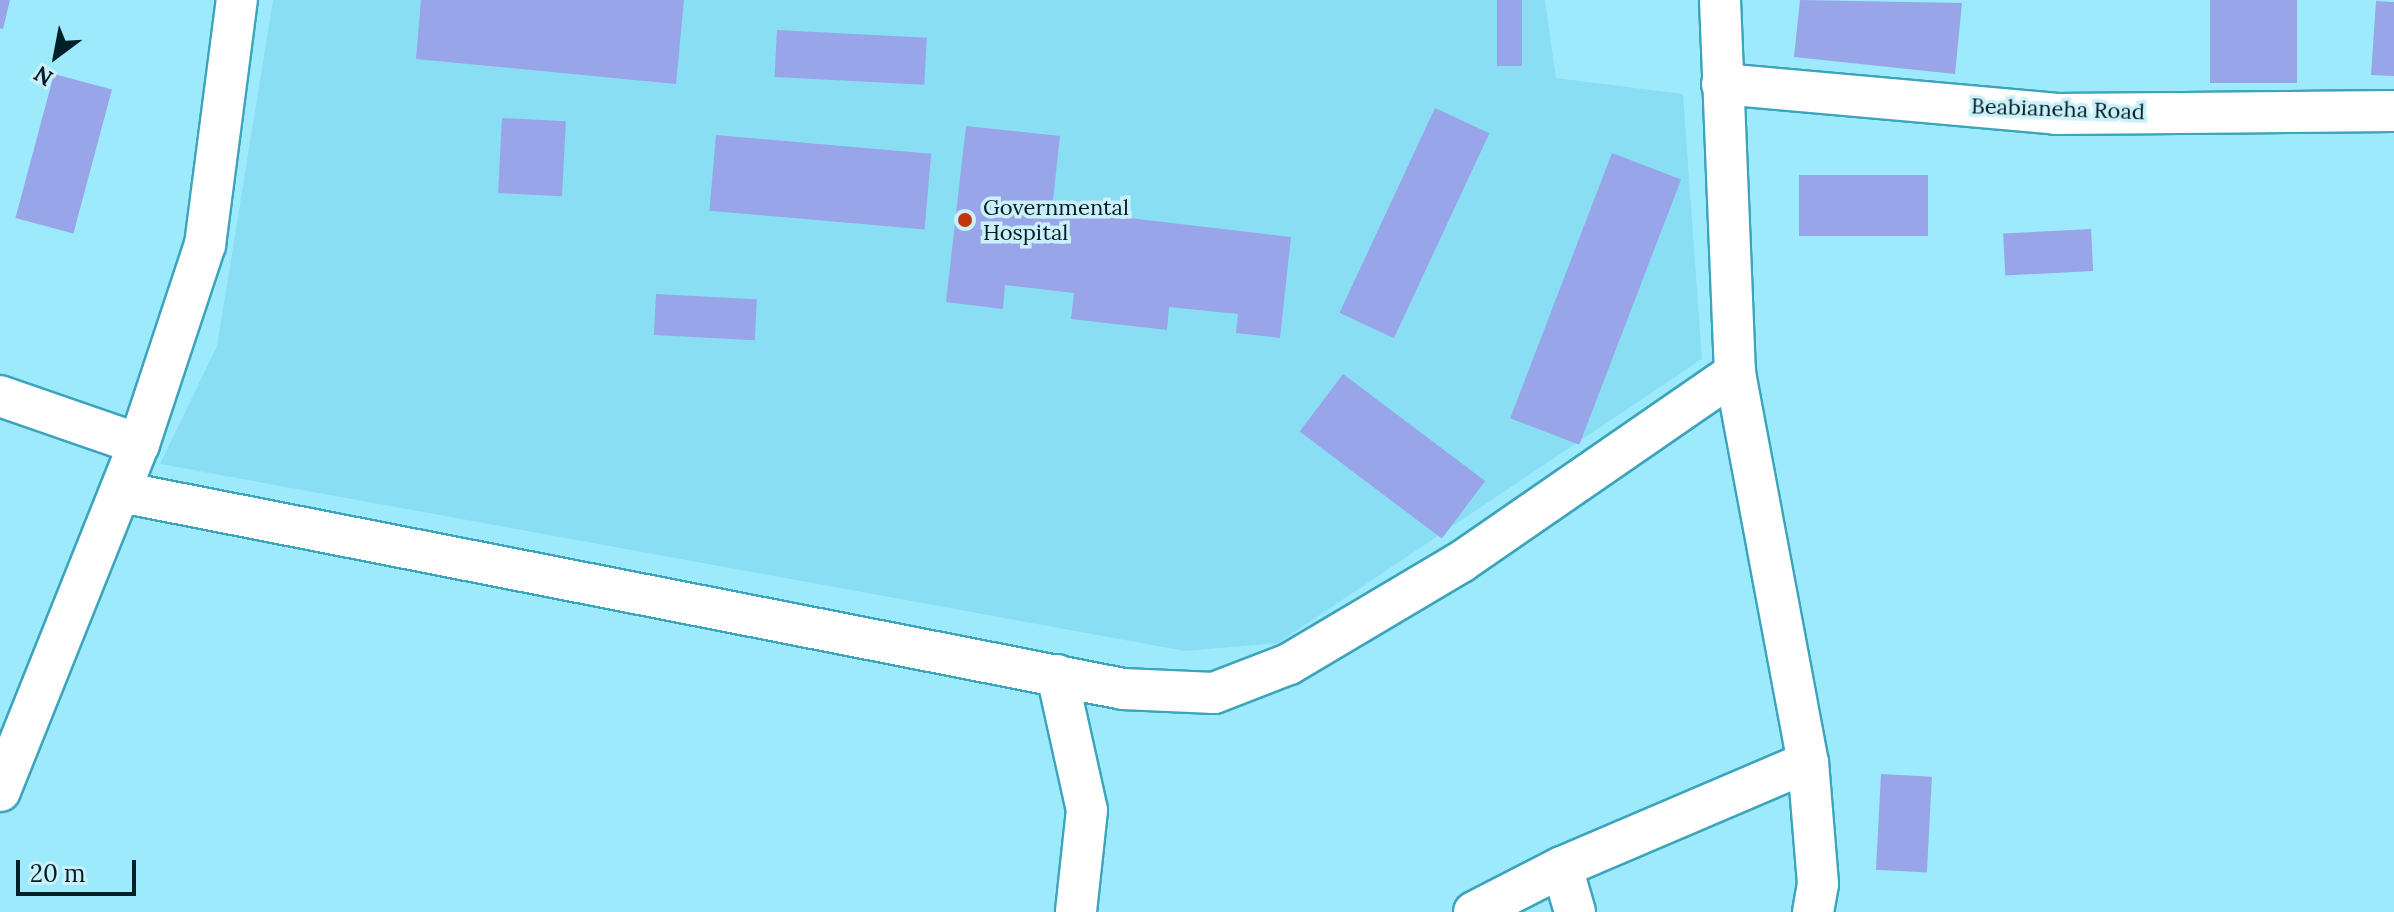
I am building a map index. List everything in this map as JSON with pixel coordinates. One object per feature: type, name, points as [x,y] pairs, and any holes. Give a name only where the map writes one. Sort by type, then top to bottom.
[{"type":"street","points":[[0,791],[85,569],[121,492],[205,245],[237,0]]},
{"type":"street","points":[[1720,0],[1735,373],[1808,762],[1818,884],[1813,912]]},
{"type":"street","name":"Beabianeha Road","points":[[1722,84],[2055,114],[2394,111]]},
{"type":"street","points":[[121,492],[1123,689],[1214,693],[1289,664],[1461,562],[1735,373]]},
{"type":"street","points":[[0,396],[139,444]]},
{"type":"street","points":[[1057,675],[1087,810],[1076,912]]},
{"type":"street","points":[[1474,912],[1562,867],[1808,762]]},
{"type":"street","points":[[1562,867],[1575,912]]},
{"type":"shaded area","name":"Governmental Hospital","points":[[273,0],[1545,0],[1556,78],[1683,94],[1702,359],[1278,643],[1185,651],[160,464],[217,346]]},
{"type":"building","points":[[0,0],[10,0],[3,29],[0,28]]},
{"type":"building","points":[[421,0],[684,0],[676,84],[416,59]]},
{"type":"building","points":[[1497,0],[1522,0],[1522,66],[1497,66]]},
{"type":"building","points":[[1800,0],[1962,3],[1955,74],[1794,57]]},
{"type":"building","points":[[2210,0],[2297,0],[2297,83],[2210,83]]},
{"type":"building","points":[[2376,1],[2394,2],[2394,76],[2371,75]]},
{"type":"building","points":[[777,30],[927,38],[924,85],[775,77]]},
{"type":"building","points":[[54,74],[112,90],[73,233],[15,218]]},
{"type":"building","points":[[1435,108],[1489,133],[1394,338],[1339,313]]},
{"type":"building","points":[[502,118],[566,121],[562,196],[498,193]]},
{"type":"building","points":[[966,126],[1060,136],[1052,209],[1291,237],[1280,338],[1236,333],[1238,314],[1169,307],[1167,330],[1071,319],[1074,293],[1005,285],[1003,309],[946,302]]},
{"type":"building","points":[[716,135],[931,154],[925,230],[709,211]]},
{"type":"building","points":[[1612,153],[1681,180],[1579,445],[1510,418]]},
{"type":"building","points":[[1799,175],[1928,175],[1928,236],[1799,236]]},
{"type":"building","points":[[2091,229],[2093,271],[2005,276],[2003,234]]},
{"type":"building","points":[[656,294],[757,299],[755,340],[654,335]]},
{"type":"building","points":[[1343,374],[1485,481],[1442,539],[1300,432]]},
{"type":"building","points":[[1881,774],[1932,777],[1927,873],[1876,870]]},
{"type":"place","name":"Governmental Hospital","points":[[965,220]]}]
